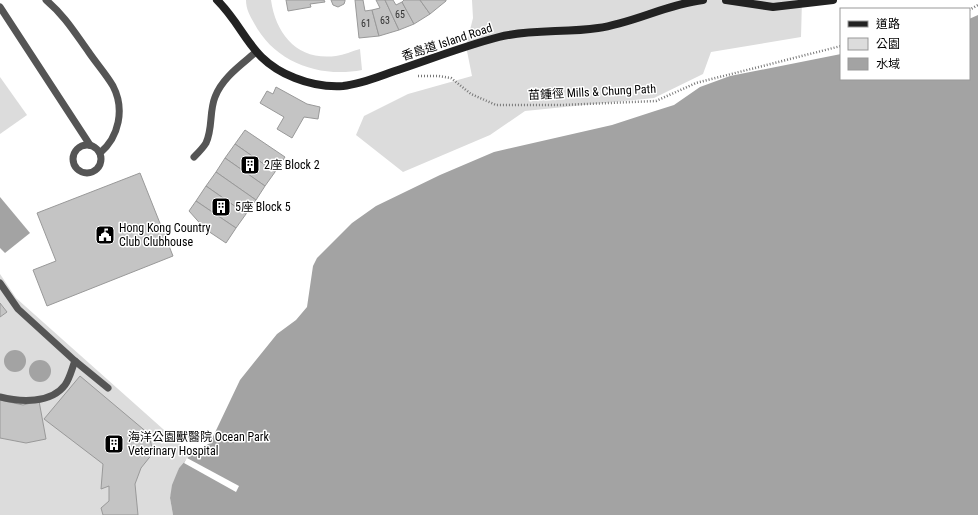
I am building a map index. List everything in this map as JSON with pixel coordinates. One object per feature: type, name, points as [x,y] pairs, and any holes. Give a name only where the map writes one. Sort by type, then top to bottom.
[{"type":"main road","name":"香島道 Island Road","points":[[217,0],[227,10],[256,52],[276,69],[294,78],[315,84],[344,86],[366,81],[500,37],[534,31],[599,28],[626,22],[680,4],[703,0]]},
{"type":"main road","points":[[726,0],[773,7],[833,0]]},
{"type":"lane","points":[[46,0],[66,19],[113,87],[118,105],[118,124],[112,140],[100,153]]},
{"type":"lane","points":[[0,7],[90,145],[96,148],[100,153],[101,159],[96,171],[83,173],[77,170],[72,159],[77,148],[90,145]]},
{"type":"lane","points":[[194,157],[206,143],[211,123],[212,105],[218,90],[227,78],[256,52]]},
{"type":"lane","points":[[0,283],[18,309],[74,361],[108,388]]},
{"type":"lane","points":[[0,397],[11,400],[34,400],[53,395],[65,385],[74,361]]},
{"type":"path","name":"苗鍾徑 Mills & Chung Path","points":[[416,76],[439,76],[451,78],[471,94],[496,105],[562,105],[656,101],[696,83],[840,46]]},
{"type":"green space","points":[[246,0],[271,0],[278,24],[291,43],[300,50],[323,56],[336,56],[360,49],[362,70],[330,72],[315,69],[286,58],[263,37],[250,15]]},
{"type":"green space","points":[[472,0],[802,0],[801,37],[711,52],[703,74],[654,98],[525,111],[490,135],[403,172],[356,135],[364,116],[408,94],[472,76],[466,46],[473,18]]},
{"type":"green space","points":[[0,77],[27,115],[0,134]]},
{"type":"green space","points":[[0,274],[16,298],[191,454],[179,468],[170,498],[173,515],[0,515]]},
{"type":"water","points":[[978,15],[978,515],[173,515],[170,498],[172,485],[179,468],[191,454],[210,443],[240,380],[277,334],[296,320],[307,307],[313,266],[317,258],[352,223],[376,206],[440,175],[494,152],[612,125],[674,105],[700,87],[730,76],[840,54],[840,80],[970,80],[970,19]]},
{"type":"water","points":[[0,197],[30,233],[5,253],[0,248]]},
{"type":"water","points":[[15,350],[23,353],[26,361],[23,369],[15,372],[7,369],[4,361],[7,353]]},
{"type":"water","points":[[40,360],[48,363],[51,371],[48,379],[40,382],[32,379],[29,371],[32,363]]},
{"type":"pier","points":[[187,458],[239,486],[236,492],[184,463]]},
{"type":"building","points":[[286,0],[324,0],[325,2],[310,4],[311,7],[288,11]]},
{"type":"building","points":[[331,0],[345,1],[344,4],[338,7],[333,5]]},
{"type":"building","points":[[355,0],[363,0],[365,11],[372,10],[379,36],[359,38]]},
{"type":"building","points":[[376,0],[385,0],[399,30],[379,36],[372,10],[380,8]]},
{"type":"building","points":[[385,0],[393,0],[396,5],[402,2],[414,24],[399,30]]},
{"type":"building","points":[[404,0],[420,0],[430,14],[414,24],[402,2]]},
{"type":"building","points":[[420,0],[446,0],[446,1],[430,14]]},
{"type":"building","points":[[276,87],[307,104],[320,107],[318,119],[304,117],[292,138],[277,129],[284,117],[260,103],[267,91],[273,94]]},
{"type":"building","points":[[245,130],[285,157],[275,172],[235,144]]},
{"type":"building","name":"2座 Block 2","points":[[235,144],[275,172],[265,186],[225,158]]},
{"type":"building","points":[[225,158],[265,186],[256,200],[216,172]]},
{"type":"building","points":[[216,172],[256,200],[246,214],[206,186]]},
{"type":"building","name":"Hong Kong Country Club Clubhouse","points":[[140,173],[173,256],[47,306],[33,270],[56,261],[37,213]]},
{"type":"building","name":"5座 Block 5","points":[[206,186],[246,214],[236,228],[196,201]]},
{"type":"building","points":[[196,201],[236,228],[226,243],[205,229],[189,211]]},
{"type":"building","points":[[0,303],[7,312],[0,317]]},
{"type":"building","name":"海洋公園獸醫院 Ocean Park Veterinary Hospital","points":[[80,376],[149,434],[153,453],[141,468],[135,484],[138,515],[103,515],[101,508],[109,501],[109,486],[101,489],[103,464],[44,419]]},
{"type":"building","points":[[0,400],[23,405],[39,401],[46,439],[26,443],[0,438]]},
{"type":"place","name":"2座 Block 2","points":[[250,165]]},
{"type":"place","name":"5座 Block 5","points":[[221,207]]},
{"type":"place","name":"Hong Kong Country Club Clubhouse","points":[[105,235]]},
{"type":"place","name":"海洋公園獸醫院 Ocean Park Veterinary Hospital","points":[[114,444]]}]
